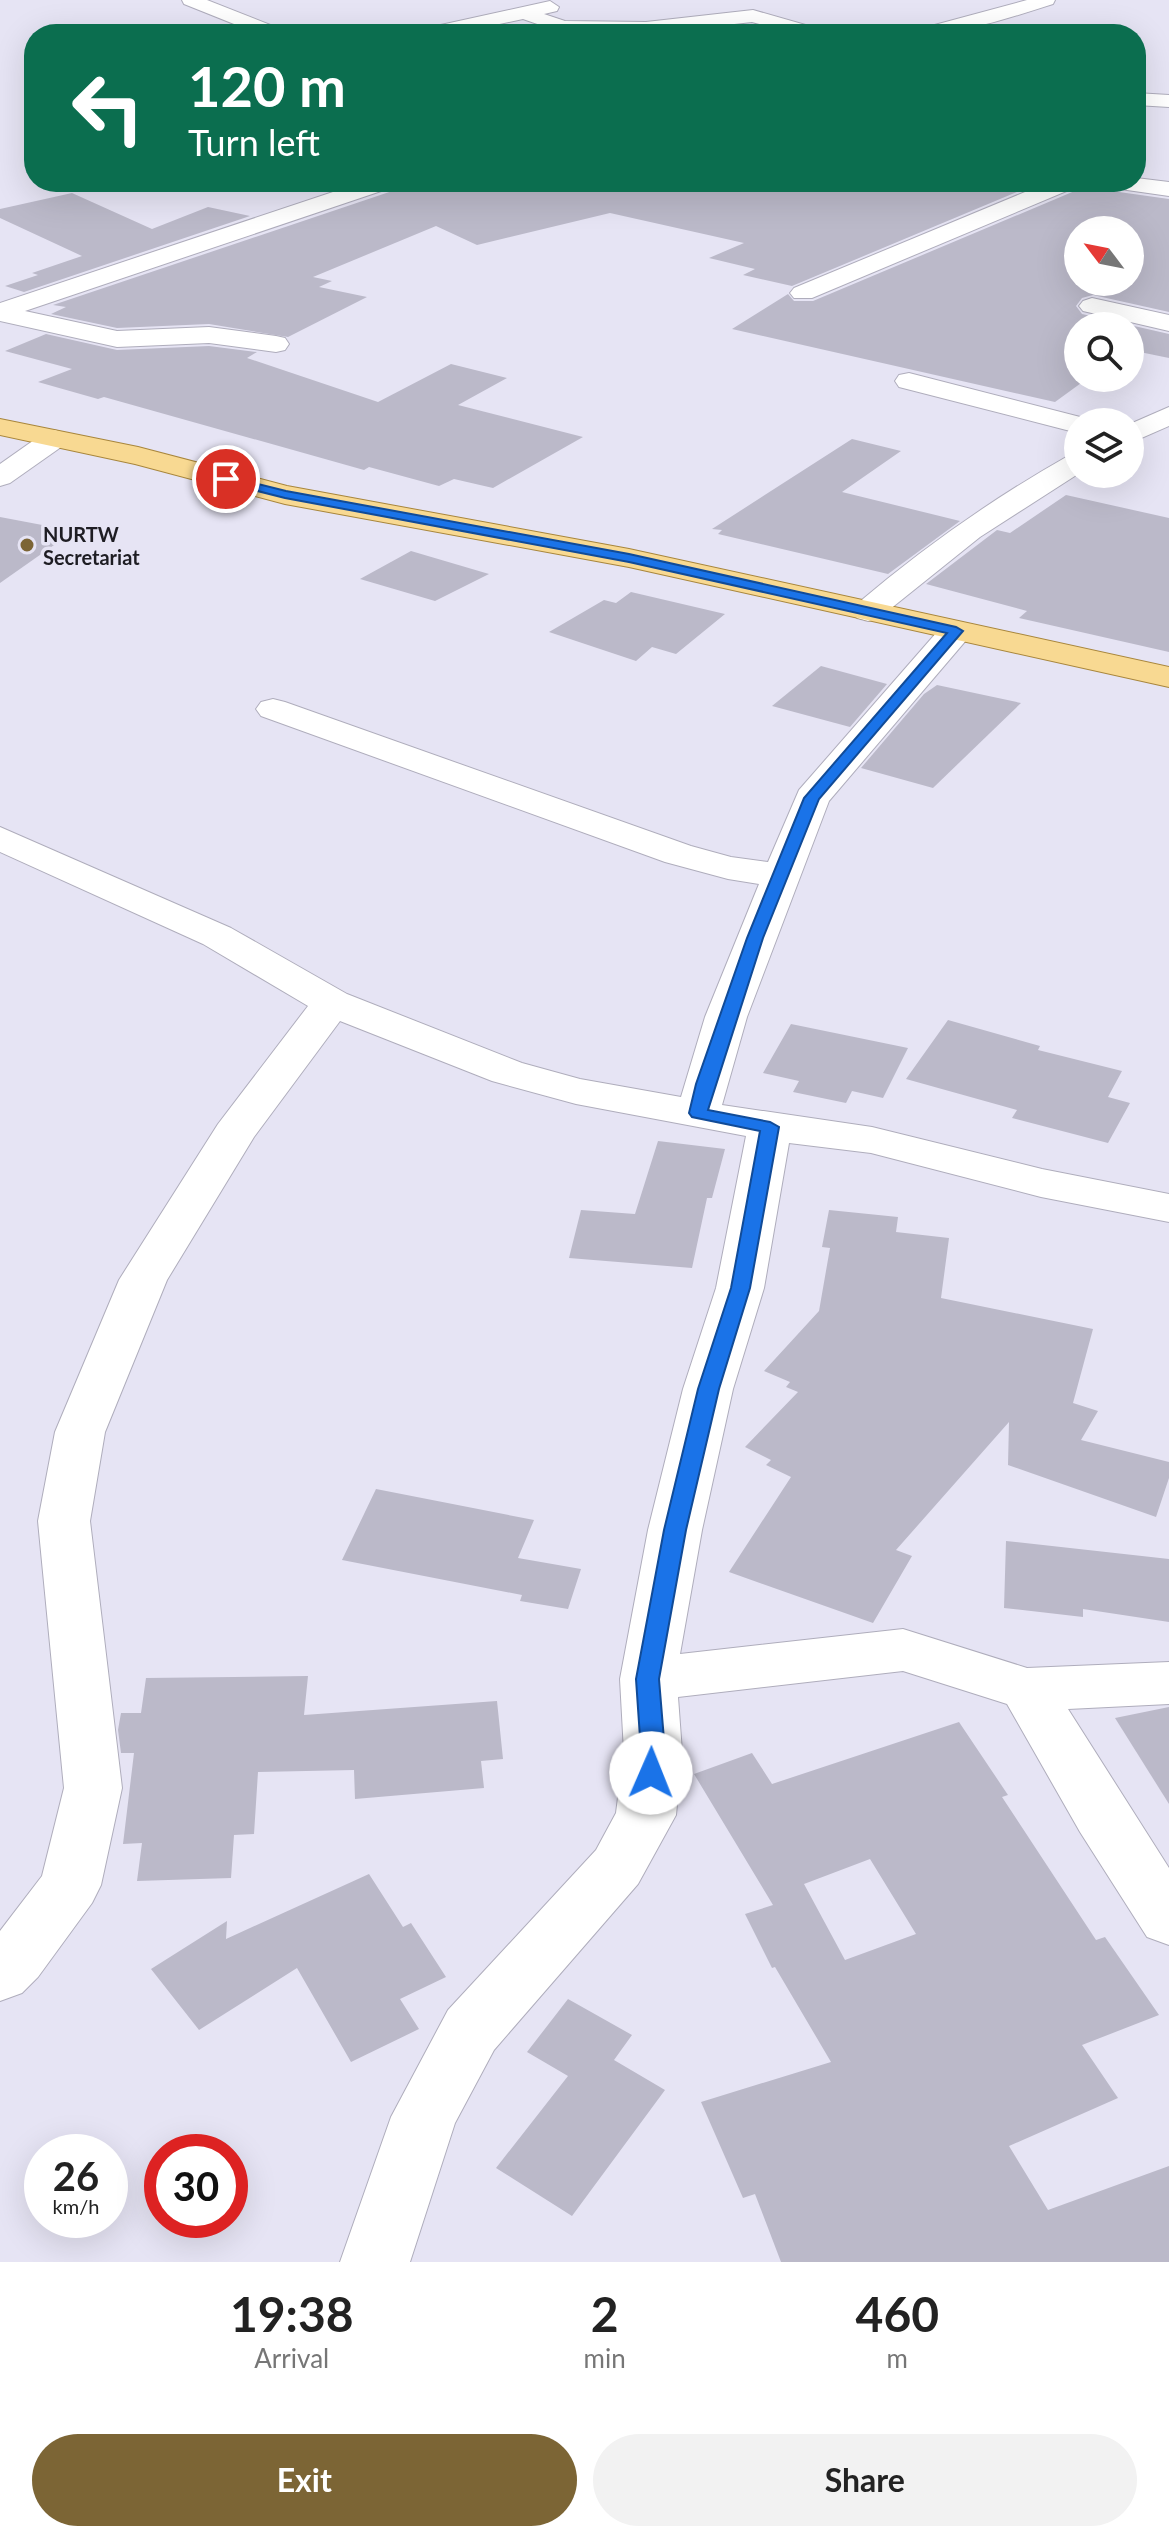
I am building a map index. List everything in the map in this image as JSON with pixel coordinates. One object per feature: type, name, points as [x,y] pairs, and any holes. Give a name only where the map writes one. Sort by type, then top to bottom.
[{"type":"main road","points":[[0,427],[138,456],[285,495],[629,558],[1169,677]]},
{"type":"street","points":[[191,0],[251,24]]},
{"type":"street","points":[[966,24],[1046,0]]},
{"type":"street","points":[[461,24],[522,6],[548,7],[574,2]]},
{"type":"street","points":[[522,6],[557,24]]},
{"type":"street","points":[[682,24],[753,16],[781,24]]},
{"type":"street","points":[[1146,100],[1169,101]]},
{"type":"street","points":[[1146,186],[1169,189]]},
{"type":"street","points":[[0,312],[355,192]]},
{"type":"street","points":[[803,293],[1044,192]]},
{"type":"street","points":[[1092,306],[1169,323]]},
{"type":"street","points":[[0,312],[117,339],[209,335],[276,344]]},
{"type":"street","points":[[909,381],[1064,421]]},
{"type":"street","points":[[1144,428],[1169,415]]},
{"type":"street","points":[[0,477],[54,439]]},
{"type":"street","points":[[868,611],[920,565],[1010,499],[1064,470]]},
{"type":"street","points":[[698,1113],[726,1017],[812,798],[956,631]]},
{"type":"street","points":[[273,709],[678,854],[728,868],[780,875]]},
{"type":"street","points":[[0,838],[217,936],[332,1003],[507,1072],[576,1091],[770,1127],[872,1140],[1041,1183],[1169,1208]]},
{"type":"street","points":[[0,1974],[16,1958],[70,1885],[93,1788],[64,1521],[80,1432],[143,1280],[234,1133],[332,1003]]},
{"type":"street","points":[[375,2262],[424,2117],[471,2030],[617,1867],[646,1815],[653,1752],[648,1679],[675,1530],[708,1389],[740,1288],[770,1127]]},
{"type":"street","points":[[648,1679],[903,1650],[1027,1689],[1169,1683]]},
{"type":"street","points":[[1027,1689],[1101,1815],[1169,1919]]},
{"type":"building","points":[[389,192],[1017,192],[792,286],[743,275],[755,269],[709,258],[744,243],[610,213],[477,245],[436,226],[313,277],[332,281],[319,287],[367,297],[288,337],[209,324],[117,328],[51,314],[66,307],[53,305]]},
{"type":"building","points":[[1072,192],[1119,192],[1169,199],[1169,312],[1097,296],[1144,296],[1144,216],[1064,216],[1064,296],[1089,296],[1082,298],[1076,306],[1080,312],[1064,312],[1064,392],[1069,392],[1055,402],[732,329],[788,294],[794,301],[813,301]]},
{"type":"building","points":[[72,193],[152,229],[208,207],[250,216],[24,292],[5,286],[82,256],[0,218],[0,209]]},
{"type":"building","points":[[1144,328],[1169,334],[1169,358],[1144,353]]},
{"type":"building","points":[[46,334],[117,350],[209,346],[257,352],[247,358],[378,402],[451,364],[507,378],[458,405],[583,437],[493,488],[454,479],[439,486],[369,467],[364,470],[104,397],[98,399],[38,382],[72,369],[5,351]]},
{"type":"building","points":[[852,439],[901,451],[842,492],[960,521],[888,574],[718,534],[722,530],[712,529]]},
{"type":"building","points":[[1066,495],[1169,518],[1169,652],[1019,618],[1027,611],[926,584],[997,530],[1010,533]]},
{"type":"building","name":"NURTW Secretariat","points":[[0,517],[74,531],[0,583]]},
{"type":"building","points":[[411,551],[489,574],[435,601],[360,579]]},
{"type":"building","points":[[631,592],[725,614],[676,654],[652,647],[636,661],[549,632],[604,600],[616,603]]},
{"type":"building","points":[[821,666],[887,684],[850,727],[772,706]]},
{"type":"building","points":[[937,685],[1021,703],[933,788],[861,768],[924,694]]},
{"type":"building","points":[[948,1020],[1040,1046],[1038,1050],[1122,1071],[1108,1097],[1130,1103],[1108,1143],[1012,1118],[1017,1110],[906,1079]]},
{"type":"building","points":[[791,1024],[908,1048],[883,1098],[852,1091],[846,1103],[793,1092],[799,1081],[763,1073]]},
{"type":"building","points":[[658,1141],[725,1149],[712,1198],[707,1198],[692,1268],[569,1258],[581,1210],[635,1214]]},
{"type":"building","points":[[829,1210],[898,1217],[896,1232],[949,1238],[941,1298],[1093,1329],[1073,1403],[1098,1411],[1081,1440],[1169,1462],[1169,1478],[1156,1517],[1008,1465],[1009,1422],[896,1550],[912,1556],[873,1623],[729,1572],[791,1477],[766,1465],[771,1460],[745,1447],[798,1392],[786,1387],[790,1382],[764,1371],[819,1311],[830,1248],[822,1247]]},
{"type":"building","points":[[376,1489],[534,1520],[518,1558],[581,1569],[568,1609],[520,1601],[522,1595],[342,1560]]},
{"type":"building","points":[[1006,1541],[1169,1559],[1169,1622],[1083,1609],[1083,1617],[1004,1608]]},
{"type":"building","points":[[308,1676],[304,1715],[497,1701],[503,1759],[481,1761],[484,1788],[355,1799],[354,1770],[258,1772],[254,1834],[234,1835],[231,1878],[137,1881],[142,1843],[123,1844],[134,1753],[121,1753],[118,1730],[121,1713],[141,1713],[146,1678]]},
{"type":"building","points":[[1169,1707],[1169,1804],[1115,1718]]},
{"type":"building","points":[[959,1722],[1008,1795],[1002,1797],[1096,1940],[1105,1937],[1159,2015],[1082,2045],[1118,2098],[1009,2146],[1048,2210],[1169,2166],[1169,2262],[781,2262],[755,2194],[743,2198],[701,2102],[831,2062],[775,1967],[772,1968],[745,1914],[773,1905],[694,1774],[752,1753],[772,1784]],"holes":[[[870,1859],[916,1934],[845,1960],[804,1884]]]},
{"type":"building","points":[[369,1874],[403,1927],[411,1923],[446,1977],[400,1999],[419,2029],[351,2062],[297,1968],[199,2030],[151,1969],[227,1921],[226,1939]]},
{"type":"building","points":[[568,1999],[632,2035],[614,2060],[665,2090],[572,2216],[496,2168],[568,2076],[527,2052]]},
{"type":"place","name":"NURTW Secretariat","points":[[27,545]]},
{"type":"route","points":[[226,479],[285,495],[629,558],[956,631],[812,798],[755,938],[705,1084],[698,1113],[770,1127],[740,1288],[708,1389],[675,1530],[648,1679],[653,1752],[651,1773]]}]
